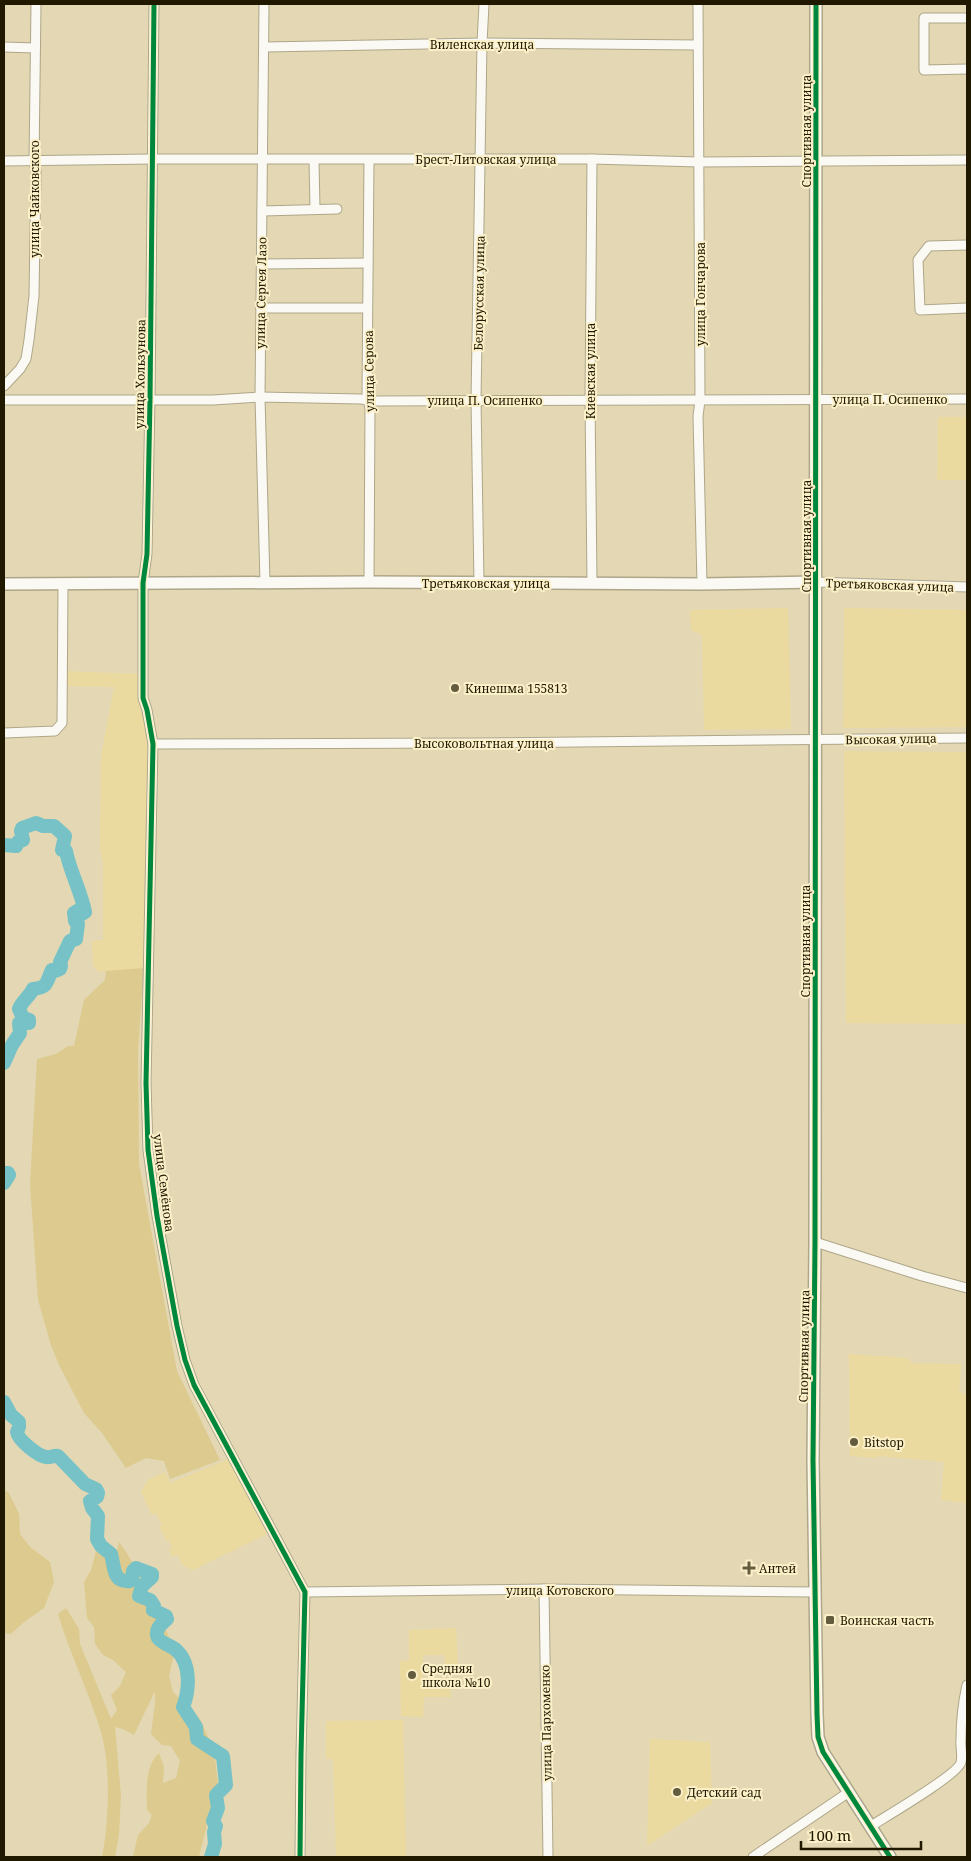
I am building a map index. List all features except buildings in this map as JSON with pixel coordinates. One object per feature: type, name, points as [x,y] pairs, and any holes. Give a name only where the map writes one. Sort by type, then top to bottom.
[{"type":"street","name":"улица Чайковского","points":[[4,386],[20,369],[26,359],[34,296],[36,4]]},
{"type":"street","name":"улица Хользунова","points":[[153,744],[148,710],[142,698],[143,583],[147,554],[150,399],[154,4]]},
{"type":"street","name":"улица Сергея Лазо","points":[[264,4],[260,397],[265,582]]},
{"type":"street","name":"Белорусская улица","points":[[479,583],[476,400],[484,4]]},
{"type":"street","name":"улица Гончарова","points":[[698,4],[700,401],[698,416],[702,584]]},
{"type":"street","name":"Спортивная улица","points":[[816,4],[817,399],[813,1460],[818,1738],[826,1758],[890,1857]]},
{"type":"street","points":[[967,18],[924,18],[924,70],[967,69]]},
{"type":"street","name":"Виленская улица","points":[[264,47],[482,43],[698,45]]},
{"type":"street","points":[[4,47],[35,48]]},
{"type":"street","name":"Брест-Литовская улица","points":[[4,161],[152,159],[592,159],[699,162],[967,160]]},
{"type":"street","name":"Киевская улица","points":[[592,159],[590,400],[592,583]]},
{"type":"street","points":[[314,160],[315,209]]},
{"type":"street","name":"улица Серова","points":[[369,160],[366,393],[370,409],[369,582]]},
{"type":"street","points":[[262,210],[337,208]]},
{"type":"street","points":[[967,245],[928,246],[918,260],[920,310],[967,308]]},
{"type":"street","points":[[262,264],[368,263]]},
{"type":"street","points":[[261,308],[368,308]]},
{"type":"street","name":"улица П. Осипенко","points":[[4,400],[213,400],[260,397],[368,400],[700,401],[967,399]]},
{"type":"street","name":"Третьяковская улица","points":[[4,584],[369,582],[702,584],[815,582],[967,587]]},
{"type":"street","points":[[4,733],[56,731],[62,723],[63,584]]},
{"type":"street","name":"Высокая улица","points":[[815,740],[967,738]]},
{"type":"street","name":"Высоковольтная улица","points":[[153,744],[815,740]]},
{"type":"street","name":"улица Семёнова","points":[[153,744],[146,1110],[148,1150],[158,1225],[185,1360],[194,1385],[306,1592]]},
{"type":"street","points":[[815,1242],[922,1276],[967,1288]]},
{"type":"street","name":"улица Котовского","points":[[306,1592],[544,1589],[814,1592]]},
{"type":"street","name":"улица Пархоменко","points":[[544,1589],[548,1857]]},
{"type":"street","points":[[300,1857],[306,1592]]},
{"type":"street","points":[[871,1826],[944,1779],[959,1767],[962,1761],[960,1750],[961,1717],[967,1685]]},
{"type":"street","points":[[753,1857],[849,1792]]},
{"type":"shaded area","points":[[938,417],[967,417],[967,480],[937,480]]},
{"type":"shaded area","points":[[788,608],[791,729],[704,730],[702,635],[691,630],[690,610]]},
{"type":"shaded area","points":[[844,608],[967,610],[967,727],[843,728]]},
{"type":"shaded area","points":[[62,671],[140,674],[150,743],[146,968],[99,972],[93,966],[92,941],[103,940],[103,864],[100,849],[101,756],[114,687],[66,686]]},
{"type":"shaded area","points":[[844,751],[967,752],[967,1024],[846,1023]]},
{"type":"shaded area","points":[[144,968],[138,1049],[139,1164],[177,1371],[220,1460],[170,1479],[164,1461],[146,1458],[126,1468],[102,1433],[84,1413],[59,1365],[38,1300],[30,1184],[37,1059],[56,1054],[68,1046],[74,1046],[84,1000],[105,980],[106,971]]},
{"type":"shaded area","points":[[849,1354],[908,1358],[912,1363],[961,1364],[959,1391],[967,1395],[967,1503],[941,1500],[944,1462],[879,1456],[876,1458],[850,1456]]},
{"type":"shaded area","points":[[229,1459],[267,1534],[193,1570],[182,1565],[177,1554],[172,1557],[169,1549],[172,1547],[169,1540],[166,1541],[159,1526],[162,1525],[156,1513],[152,1515],[141,1492],[148,1480],[165,1472],[170,1483]]},
{"type":"shaded area","points":[[4,1490],[9,1493],[19,1514],[20,1534],[30,1547],[50,1562],[54,1582],[44,1608],[11,1634],[4,1633]]},
{"type":"shaded area","points":[[119,1542],[153,1601],[175,1650],[169,1676],[173,1692],[200,1719],[214,1750],[219,1792],[208,1821],[199,1857],[133,1857],[138,1835],[149,1823],[152,1815],[147,1810],[147,1780],[151,1765],[159,1753],[164,1767],[163,1783],[176,1778],[180,1761],[171,1746],[162,1745],[151,1734],[155,1691],[134,1735],[115,1727],[121,1796],[119,1835],[115,1857],[102,1857],[108,1795],[104,1746],[96,1717],[58,1614],[66,1608],[79,1629],[80,1644],[111,1719],[117,1710],[111,1695],[120,1686],[126,1672],[113,1660],[103,1655],[95,1644],[94,1627],[87,1618],[84,1582],[91,1570],[96,1551],[114,1564]]},
{"type":"shaded area","name":"Средняя школа №10","points":[[456,1628],[458,1669],[445,1669],[445,1655],[423,1655],[423,1681],[450,1680],[451,1697],[424,1697],[423,1717],[401,1716],[400,1661],[409,1661],[409,1630]]},
{"type":"shaded area","points":[[403,1720],[406,1857],[336,1857],[333,1759],[326,1759],[326,1721]]},
{"type":"shaded area","name":"Детский сад","points":[[650,1739],[710,1742],[712,1803],[647,1846]]},
{"type":"waterway","points":[[4,845],[16,846],[18,842],[23,840],[22,828],[36,823],[43,826],[54,826],[65,836],[62,850],[66,851],[85,912],[82,914],[77,911],[74,913],[75,921],[78,924],[76,939],[70,941],[60,962],[60,969],[52,970],[46,983],[42,987],[33,989],[20,1006],[19,1009],[23,1018],[29,1020],[29,1023],[19,1023],[20,1033],[4,1063]]},
{"type":"waterway","points":[[4,1173],[9,1175],[4,1183]]},
{"type":"waterway","points":[[4,1402],[11,1415],[19,1422],[17,1432],[25,1443],[42,1456],[58,1456],[85,1484],[96,1489],[97,1497],[90,1501],[92,1508],[98,1516],[97,1539],[101,1546],[111,1554],[117,1577],[124,1581],[130,1581],[136,1568],[152,1574],[152,1577],[142,1586],[139,1596],[150,1600],[154,1606],[153,1610],[166,1616],[167,1619],[159,1627],[157,1635],[161,1641],[175,1649],[184,1661],[188,1684],[183,1707],[196,1727],[197,1739],[223,1756],[226,1785],[216,1795],[218,1808],[213,1821],[216,1826],[214,1832],[215,1844],[211,1857]]},
{"type":"cycle path","points":[[154,4],[150,399],[147,554],[143,583],[143,698],[153,744],[146,1083],[148,1150],[157,1216],[185,1360],[194,1385],[305,1592],[300,1857]]},
{"type":"cycle path","points":[[816,4],[815,1242],[813,1460],[817,1714],[818,1737],[823,1752],[890,1857]]},
{"type":"place","name":"Кинешма 155813","points":[[455,688]]},
{"type":"place","name":"Bitstop","points":[[854,1442]]},
{"type":"place","name":"Антей","points":[[749,1568]]},
{"type":"place","name":"Воинская часть","points":[[830,1620]]},
{"type":"place","name":"Средняя школа №10","points":[[412,1675]]},
{"type":"place","name":"Детский сад","points":[[677,1792]]}]
